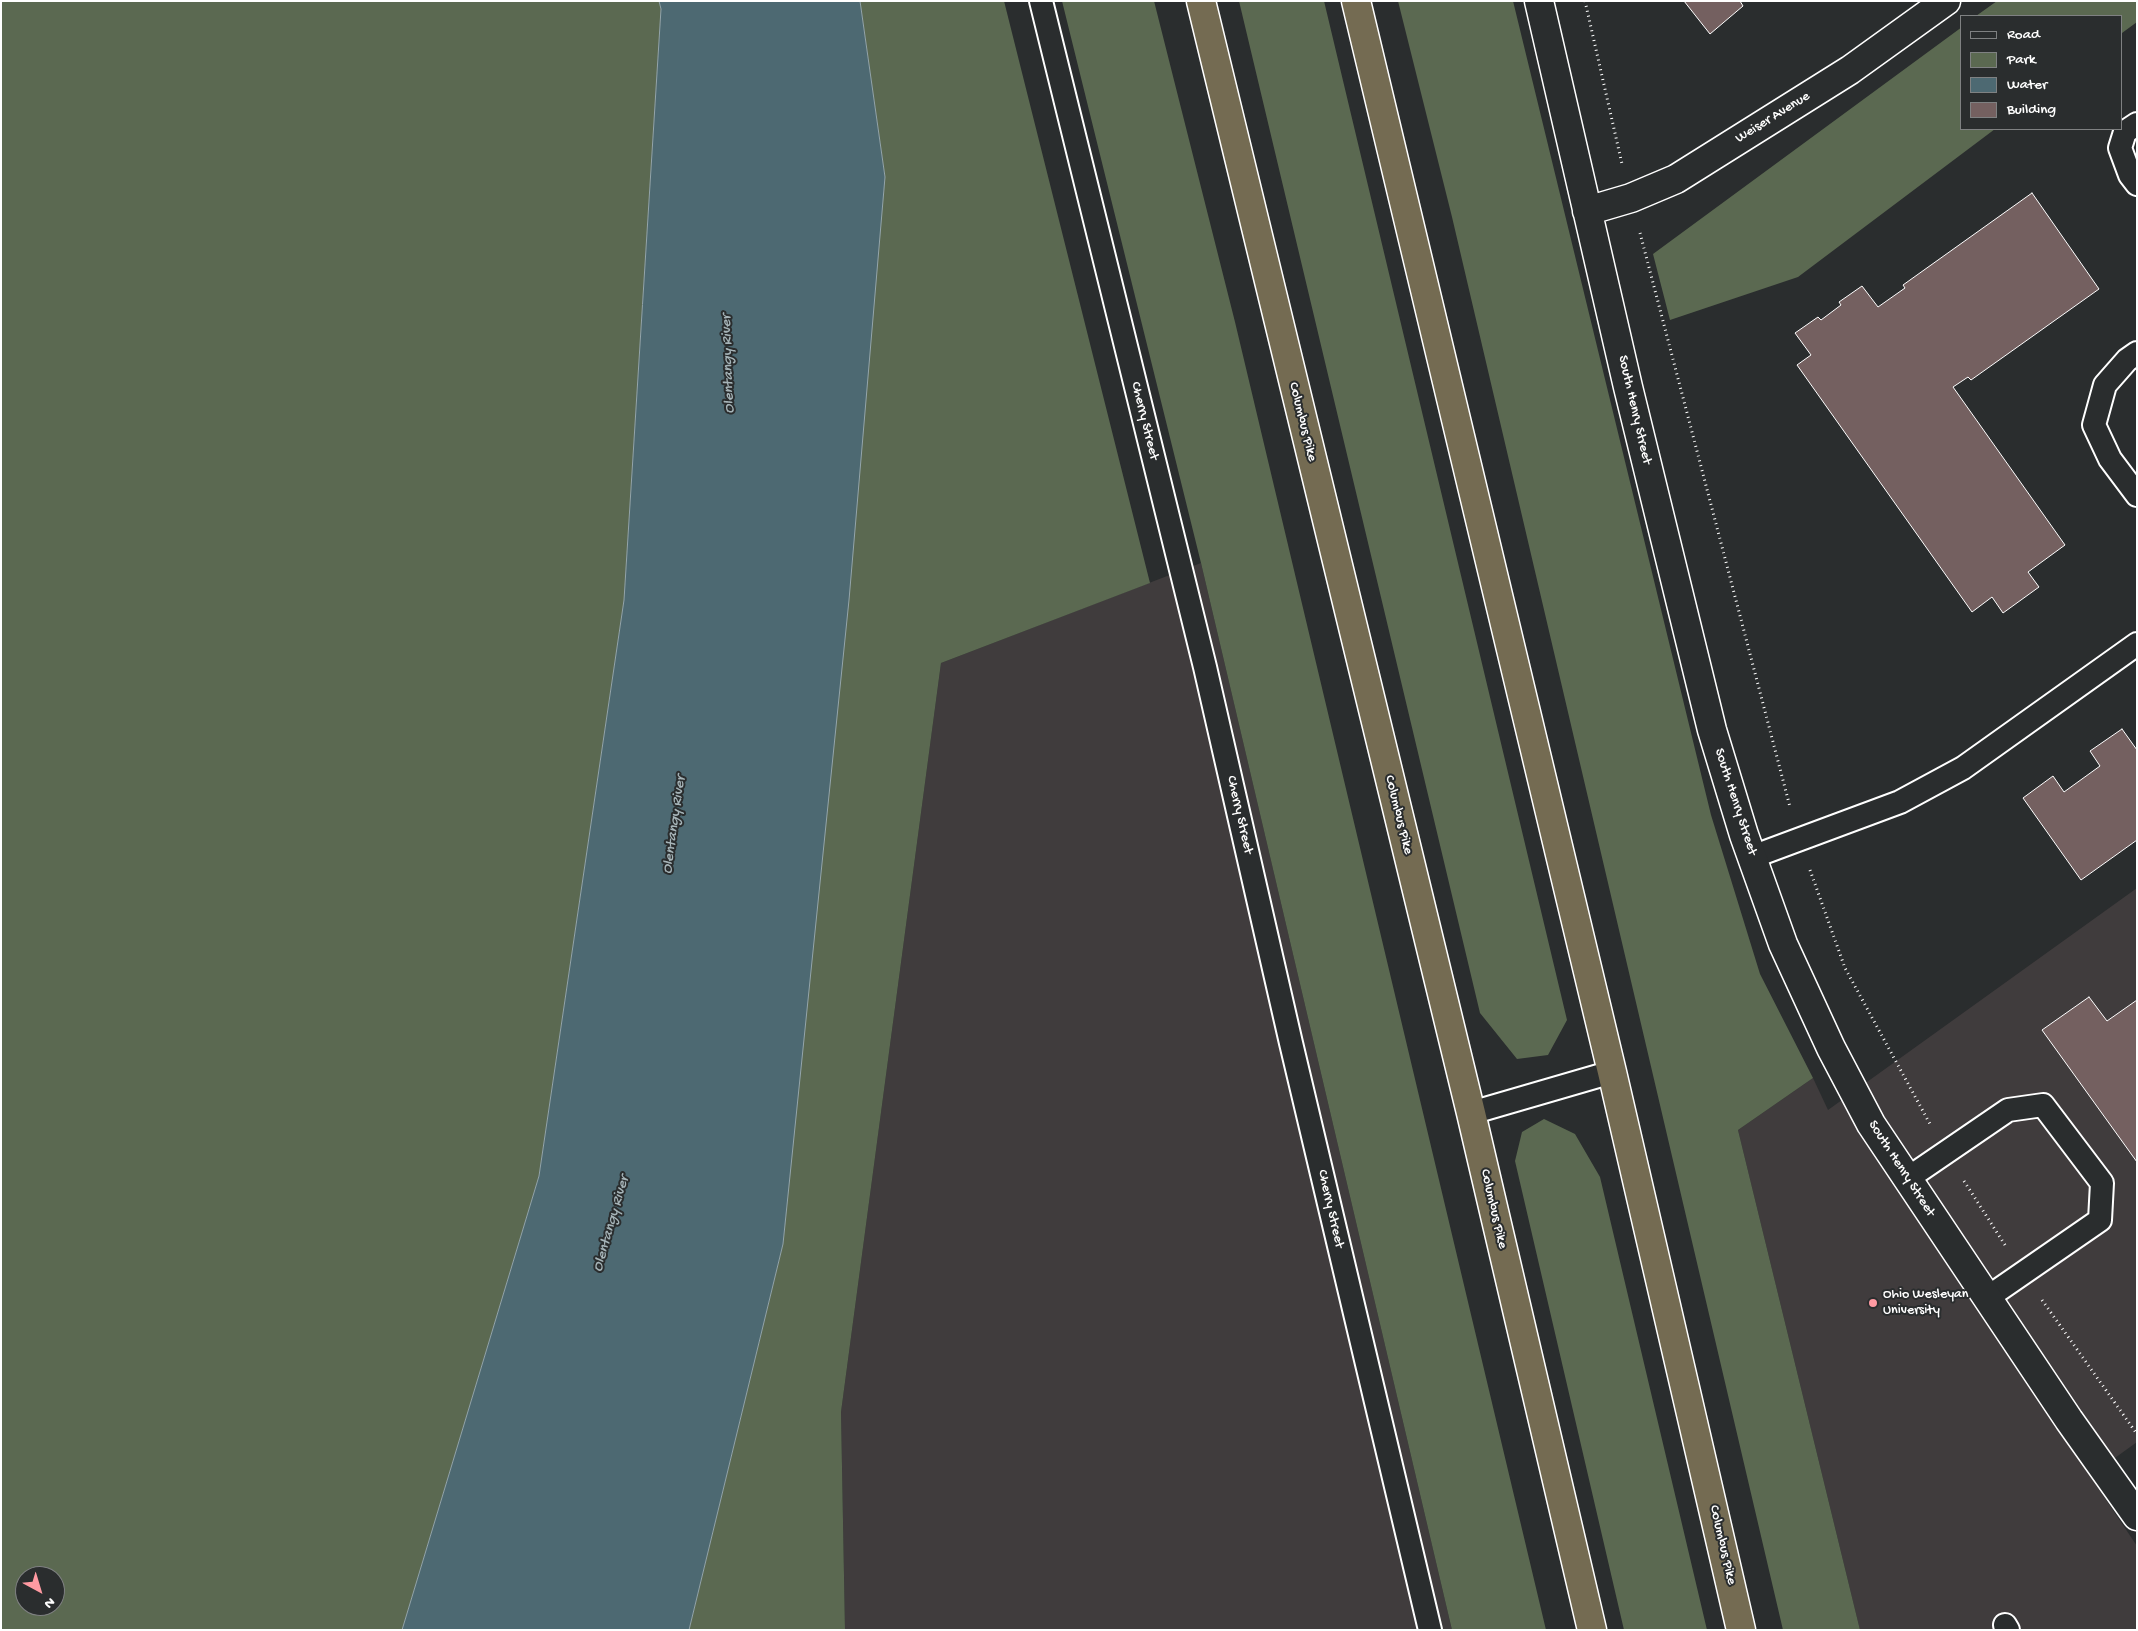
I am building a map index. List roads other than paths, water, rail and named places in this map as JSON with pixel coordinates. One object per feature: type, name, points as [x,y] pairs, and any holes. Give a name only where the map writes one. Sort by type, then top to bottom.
[{"type":"highway","name":"Columbus Pike","points":[[1201,1],[1471,1113],[1592,1630]]},
{"type":"highway","name":"Columbus Pike","points":[[1356,1],[1612,1072],[1741,1630]]},
{"type":"street","name":"South Henry Street","points":[[1539,1],[1587,211],[1712,730],[1752,857],[1783,944],[1831,1048],[1870,1124],[2137,1516]]},
{"type":"street","name":"Weiser Avenue","points":[[1587,211],[1631,198],[1676,179],[1850,70],[1946,1]]},
{"type":"lane","name":"Cherry Street","points":[[1041,1],[1202,657],[1293,1052],[1430,1630]]},
{"type":"lane","points":[[2137,124],[2125,132],[2120,148],[2130,175],[2137,184]]},
{"type":"lane","points":[[2137,353],[2127,360],[2104,385],[2094,425],[2110,459],[2137,495]]},
{"type":"lane","points":[[1752,857],[1900,802],[1963,768],[2137,644]]},
{"type":"lane","points":[[1471,1113],[1612,1072]]},
{"type":"lane","points":[[1907,1179],[2008,1110],[2043,1105],[2102,1182],[2100,1220],[1987,1298]]},
{"type":"water","name":"Olentangy River","points":[[659,1],[860,1],[885,177],[849,600],[783,1244],[689,1630],[402,1630],[539,1176],[624,600],[661,9]]},
{"type":"place","name":"Ohio Wesleyan University","points":[[1873,1303]]}]
